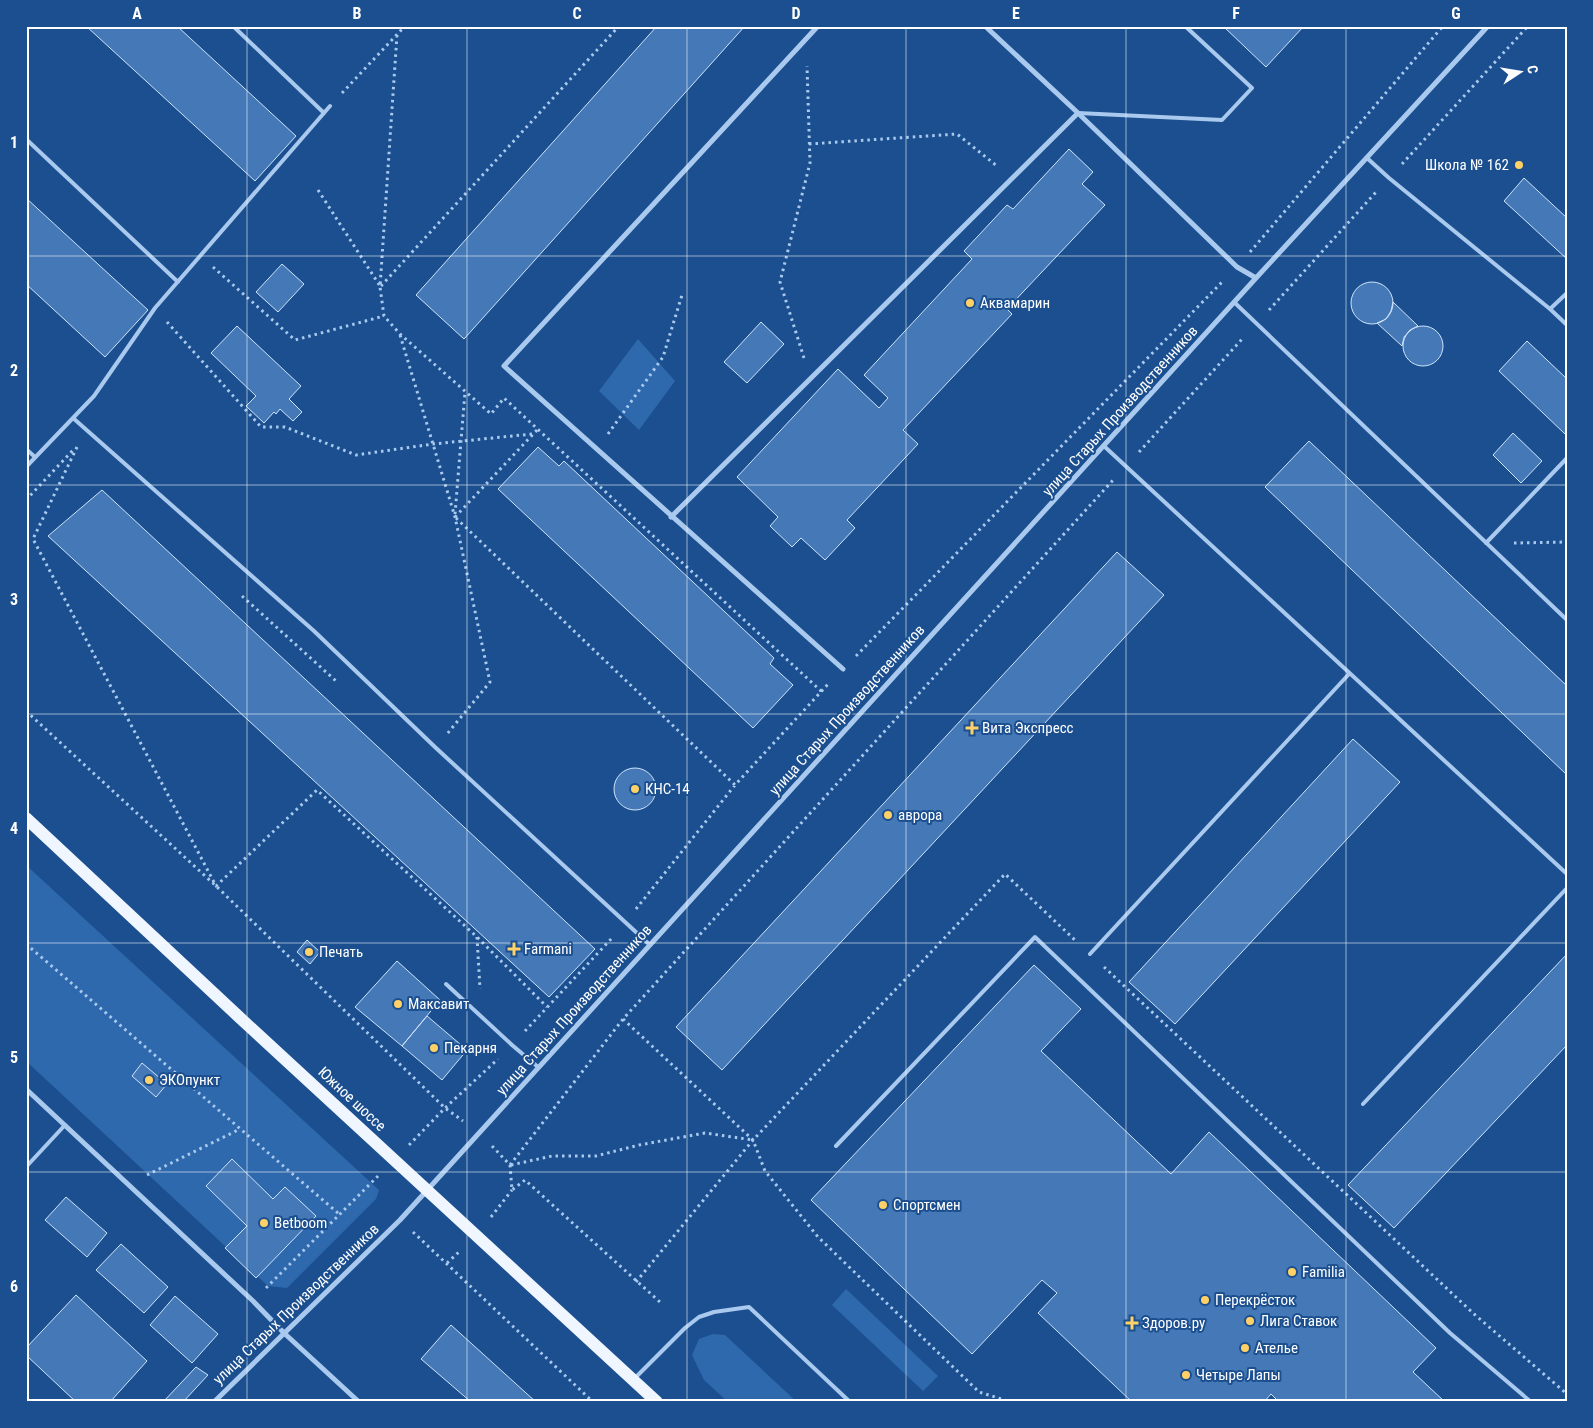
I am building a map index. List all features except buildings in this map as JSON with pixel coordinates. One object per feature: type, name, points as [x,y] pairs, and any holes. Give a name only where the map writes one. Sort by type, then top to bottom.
[{"type":"main road","name":"Южное шоссе","points":[[26,818],[657,1402]]},
{"type":"street","points":[[818,26],[504,366],[842,669]]},
{"type":"street","points":[[985,26],[1078,112],[1237,267],[1256,278]]},
{"type":"street","name":"улица Старых Производственников","points":[[214,1402],[400,1220],[1235,304],[1256,278],[1488,26]]},
{"type":"street","points":[[671,517],[1078,112]]},
{"type":"street","points":[[26,1089],[359,1402]]},
{"type":"lane","points":[[232,26],[324,113]]},
{"type":"lane","points":[[1078,112],[1222,120],[1252,88],[1185,26]]},
{"type":"lane","points":[[26,467],[94,396],[155,308],[330,106]]},
{"type":"lane","points":[[26,139],[178,282]]},
{"type":"lane","points":[[1367,158],[1567,326]]},
{"type":"lane","points":[[1550,310],[1567,293]]},
{"type":"lane","points":[[1235,304],[1567,620]]},
{"type":"lane","points":[[73,418],[314,631],[436,748],[650,945]]},
{"type":"lane","points":[[1104,447],[1567,874]]},
{"type":"lane","points":[[26,449],[35,457]]},
{"type":"lane","points":[[1486,543],[1567,458]]},
{"type":"lane","points":[[1090,954],[1350,674]]},
{"type":"lane","points":[[1363,1104],[1567,888]]},
{"type":"lane","points":[[836,1146],[1035,937],[1450,1333],[1531,1402]]},
{"type":"lane","points":[[446,984],[512,1046],[538,1067]]},
{"type":"lane","points":[[26,1167],[65,1125]]},
{"type":"lane","points":[[633,1380],[699,1316],[714,1312],[749,1308],[850,1402]]},
{"type":"path","points":[[330,106],[406,26]]},
{"type":"path","points":[[380,287],[619,26]]},
{"type":"path","points":[[253,1301],[445,1108],[512,1046],[625,922],[735,785],[842,669],[1237,267],[1443,26]]},
{"type":"path","points":[[510,1165],[623,1018],[1528,26]]},
{"type":"path","points":[[397,35],[380,287],[384,316],[400,334],[491,414],[504,398],[821,691]]},
{"type":"path","points":[[807,38],[810,163],[780,282],[810,378]]},
{"type":"path","points":[[809,144],[957,134],[1012,178]]},
{"type":"path","points":[[318,190],[380,287]]},
{"type":"path","points":[[200,256],[295,340],[384,316]]},
{"type":"path","points":[[597,450],[663,357],[682,295]]},
{"type":"path","points":[[155,308],[261,427],[285,427],[356,456],[433,444],[532,434]]},
{"type":"path","points":[[400,334],[455,517],[490,682],[436,748]]},
{"type":"path","points":[[455,517],[465,392]]},
{"type":"path","points":[[455,517],[538,429]]},
{"type":"path","points":[[77,446],[85,452]]},
{"type":"path","points":[[26,500],[77,446]]},
{"type":"path","points":[[77,446],[33,539],[216,886]]},
{"type":"path","points":[[455,517],[735,785]]},
{"type":"path","points":[[1486,543],[1567,542]]},
{"type":"path","points":[[239,593],[342,687]]},
{"type":"path","points":[[26,711],[216,886],[445,1108],[479,1133],[510,1165],[512,1190],[525,1180],[661,1303]]},
{"type":"path","points":[[216,886],[317,790],[477,937],[547,1007]]},
{"type":"path","points":[[636,1282],[753,1140],[1005,874],[1474,1314],[1567,1394]]},
{"type":"path","points":[[477,937],[482,1016]]},
{"type":"path","points":[[26,944],[338,1214]]},
{"type":"path","points":[[623,1018],[753,1140],[765,1172],[818,1237],[979,1392],[1011,1402]]},
{"type":"path","points":[[128,1185],[240,1129]]},
{"type":"path","points":[[510,1165],[552,1156],[596,1156],[639,1145],[705,1133],[753,1140]]},
{"type":"path","points":[[400,1220],[593,1402]]},
{"type":"shaded area","points":[[638,339],[675,381],[639,430],[599,391]]},
{"type":"shaded area","points":[[26,865],[379,1190],[376,1199],[287,1288],[268,1286],[26,1061]]},
{"type":"shaded area","points":[[846,1289],[938,1376],[923,1391],[832,1305]]},
{"type":"shaded area","points":[[713,1334],[725,1335],[797,1402],[728,1402],[704,1380],[692,1355],[699,1339]]},
{"type":"place","name":"Школа № 162","points":[[1519,165]]},
{"type":"place","name":"Аквамарин","points":[[970,303]]},
{"type":"place","name":"Вита Экспресс","points":[[972,728]]},
{"type":"place","name":"КНС-14","points":[[635,789]]},
{"type":"place","name":"аврора","points":[[888,815]]},
{"type":"place","name":"Farmani","points":[[514,949]]},
{"type":"place","name":"Печать","points":[[309,952]]},
{"type":"place","name":"Максавит","points":[[398,1004]]},
{"type":"place","name":"Пекарня","points":[[434,1048]]},
{"type":"place","name":"ЭКОпункт","points":[[149,1080]]},
{"type":"place","name":"Спортсмен","points":[[883,1205]]},
{"type":"place","name":"Betboom","points":[[264,1223]]},
{"type":"place","name":"Familia","points":[[1292,1272]]},
{"type":"place","name":"Перекрёсток","points":[[1205,1300]]},
{"type":"place","name":"Лига Ставок","points":[[1250,1321]]},
{"type":"place","name":"Здоров.ру","points":[[1132,1323]]},
{"type":"place","name":"Ателье","points":[[1245,1348]]},
{"type":"place","name":"Четыре Лапы","points":[[1186,1375]]}]
